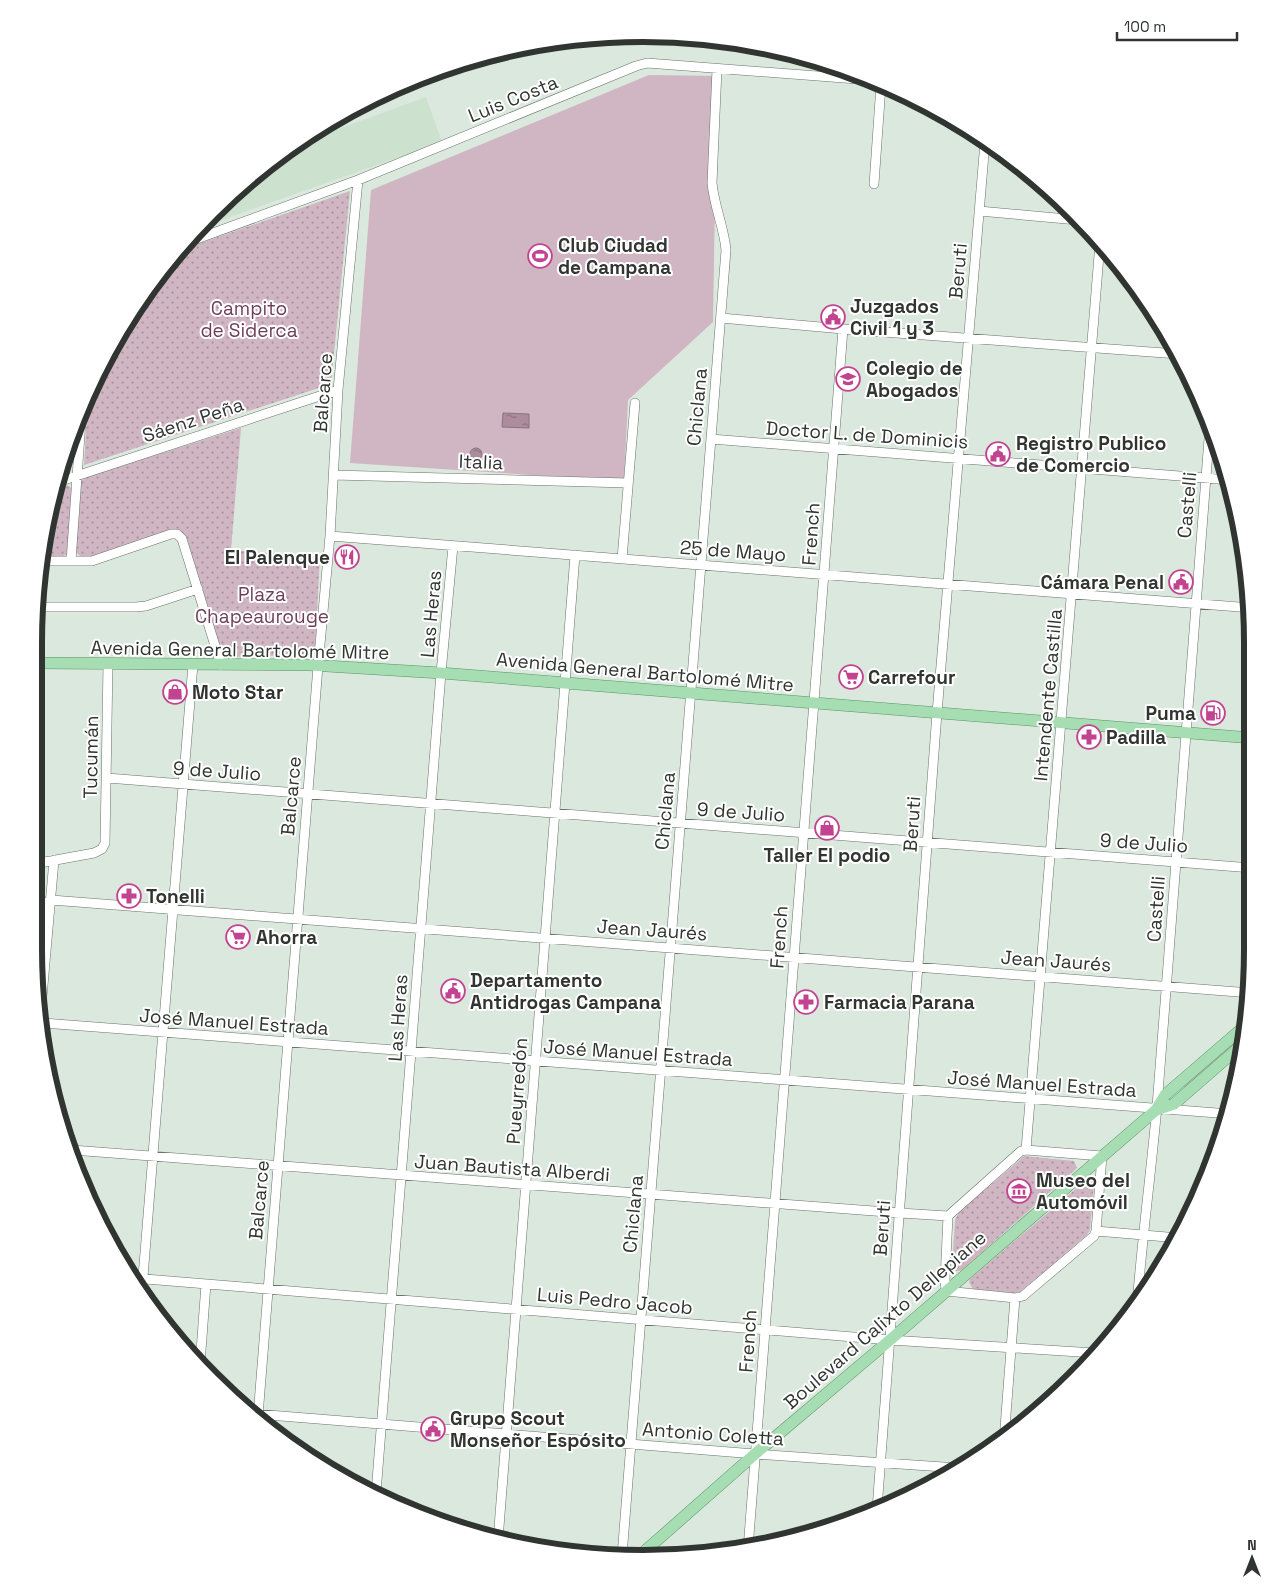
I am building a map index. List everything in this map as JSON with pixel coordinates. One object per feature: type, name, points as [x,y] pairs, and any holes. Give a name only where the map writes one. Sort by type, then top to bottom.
[{"type":"main road","name":"Avenida General Bartolomé Mitre","points":[[43,663],[318,666],[442,673],[1244,737]]},
{"type":"main road","name":"Boulevard Calixto Dellepiane","points":[[646,1550],[755,1454],[1156,1110],[1165,1095],[1238,1032]]},
{"type":"main road","name":"Boulevard Calixto Dellepiane","points":[[1156,1110],[1174,1104],[1236,1050]]},
{"type":"street","name":"Luis Costa","points":[[201,237],[358,180],[646,63],[848,78]]},
{"type":"street","name":"Chiclana","points":[[623,1549],[726,243],[713,195],[712,183],[717,68]]},
{"type":"street","points":[[874,184],[881,92]]},
{"type":"street","name":"Beruti","points":[[876,1503],[937,713],[984,149]]},
{"type":"street","name":"Balcarce","points":[[257,1409],[330,536],[338,390],[358,180]]},
{"type":"street","points":[[979,211],[1068,219]]},
{"type":"street","name":"Intendente Castilla","points":[[1026,1150],[1099,252]]},
{"type":"street","points":[[721,318],[1170,353]]},
{"type":"street","name":"French","points":[[749,1541],[843,329]]},
{"type":"street","name":"Sáenz Peña","points":[[65,480],[338,390]]},
{"type":"street","points":[[622,559],[634,403]]},
{"type":"street","points":[[71,561],[80,435]]},
{"type":"street","name":"Doctor L. de Dominicis","points":[[711,439],[1221,479]]},
{"type":"street","name":"Castelli","points":[[1138,1289],[1156,1110],[1209,440]]},
{"type":"street","name":"Italia","points":[[334,474],[627,483]]},
{"type":"street","points":[[49,561],[92,560],[171,534],[177,534],[182,539],[222,665]]},
{"type":"street","name":"25 de Mayo","points":[[330,536],[1243,607]]},
{"type":"street","name":"Las Heras","points":[[376,1488],[453,546]]},
{"type":"street","name":"Pueyrredón","points":[[499,1533],[575,555]]},
{"type":"street","points":[[44,607],[146,606],[198,589]]},
{"type":"street","name":"Tucumán","points":[[54,860],[94,853],[102,849],[105,843],[108,664]]},
{"type":"street","points":[[143,1281],[193,664]]},
{"type":"street","name":"9 de Julio","points":[[107,778],[1244,867]]},
{"type":"street","points":[[43,862],[54,860],[44,971]]},
{"type":"street","name":"Jean Jaurés","points":[[51,900],[1243,991]]},
{"type":"street","points":[[43,902],[50,911]]},
{"type":"street","name":"José Manuel Estrada","points":[[48,1023],[1222,1114]]},
{"type":"street","name":"Juan Bautista Alberdi","points":[[77,1150],[948,1216]]},
{"type":"street","points":[[1021,1151],[1102,1156],[1094,1236],[1023,1296],[1015,1298],[946,1291],[948,1216],[1021,1151]]},
{"type":"street","points":[[1096,1231],[1171,1237]]},
{"type":"street","name":"Luis Pedro Jacob","points":[[143,1278],[890,1340],[1088,1353]]},
{"type":"street","points":[[201,1355],[206,1284]]},
{"type":"street","points":[[1005,1429],[1015,1298]]},
{"type":"street","name":"Antonio Coletta","points":[[265,1416],[948,1467]]},
{"type":"shaded area","points":[[426,97],[442,142],[216,222],[247,192],[278,167],[327,133]]},
{"type":"green space","name":"Club Ciudad de Campana","points":[[649,75],[717,76],[713,322],[628,400],[624,481],[350,463],[371,190]]},
{"type":"green space","name":"Campito de Siderca","points":[[350,191],[331,384],[84,465],[87,417],[104,378],[144,310],[193,246]]},
{"type":"green space","name":"Plaza Chapeaurouge","points":[[241,428],[231,550],[320,557],[315,648],[308,655],[229,657],[224,653],[220,646],[187,539],[183,533],[177,530],[92,557],[82,558],[76,552],[79,486],[81,481],[87,477]]},
{"type":"green space","points":[[64,485],[69,486],[73,491],[68,550],[67,554],[61,558],[49,558],[54,526]]},
{"type":"green space","points":[[1238,1036],[1236,1047],[1186,1090],[1182,1085]]},
{"type":"green space","points":[[1024,1156],[1074,1161],[1077,1168],[963,1269],[954,1271],[952,1268],[955,1220],[959,1212]]},
{"type":"green space","points":[[1089,1180],[1094,1184],[1090,1230],[1087,1235],[1021,1291],[1015,1293],[973,1289],[969,1282],[970,1279],[1085,1181]]},
{"type":"water","points":[[503,413],[529,414],[529,428],[502,427]]},
{"type":"water","points":[[474,448],[478,448],[482,454],[478,460],[474,460],[470,456],[470,452]]},
{"type":"place","name":"Club Ciudad de Campana","points":[[540,256]]},
{"type":"place","name":"Juzgados Civil 1 y 3","points":[[833,317]]},
{"type":"place","name":"Colegio de Abogados","points":[[848,379]]},
{"type":"place","name":"Registro Publico de Comercio","points":[[998,454]]},
{"type":"place","name":"El Palenque","points":[[347,557]]},
{"type":"place","name":"Cámara Penal","points":[[1181,582]]},
{"type":"place","name":"Carrefour","points":[[851,677]]},
{"type":"place","name":"Moto Star","points":[[175,692]]},
{"type":"place","name":"Puma","points":[[1213,713]]},
{"type":"place","name":"Padilla","points":[[1089,737]]},
{"type":"place","name":"Taller El podio","points":[[827,828]]},
{"type":"place","name":"Tonelli","points":[[129,896]]},
{"type":"place","name":"Ahorra","points":[[238,937]]},
{"type":"place","name":"Departamento Antidrogas Campana","points":[[453,991]]},
{"type":"place","name":"Farmacia Parana","points":[[806,1002]]},
{"type":"place","name":"Museo del Automóvil","points":[[1019,1191]]},
{"type":"place","name":"Grupo Scout Monseñor Espósito","points":[[433,1429]]}]
